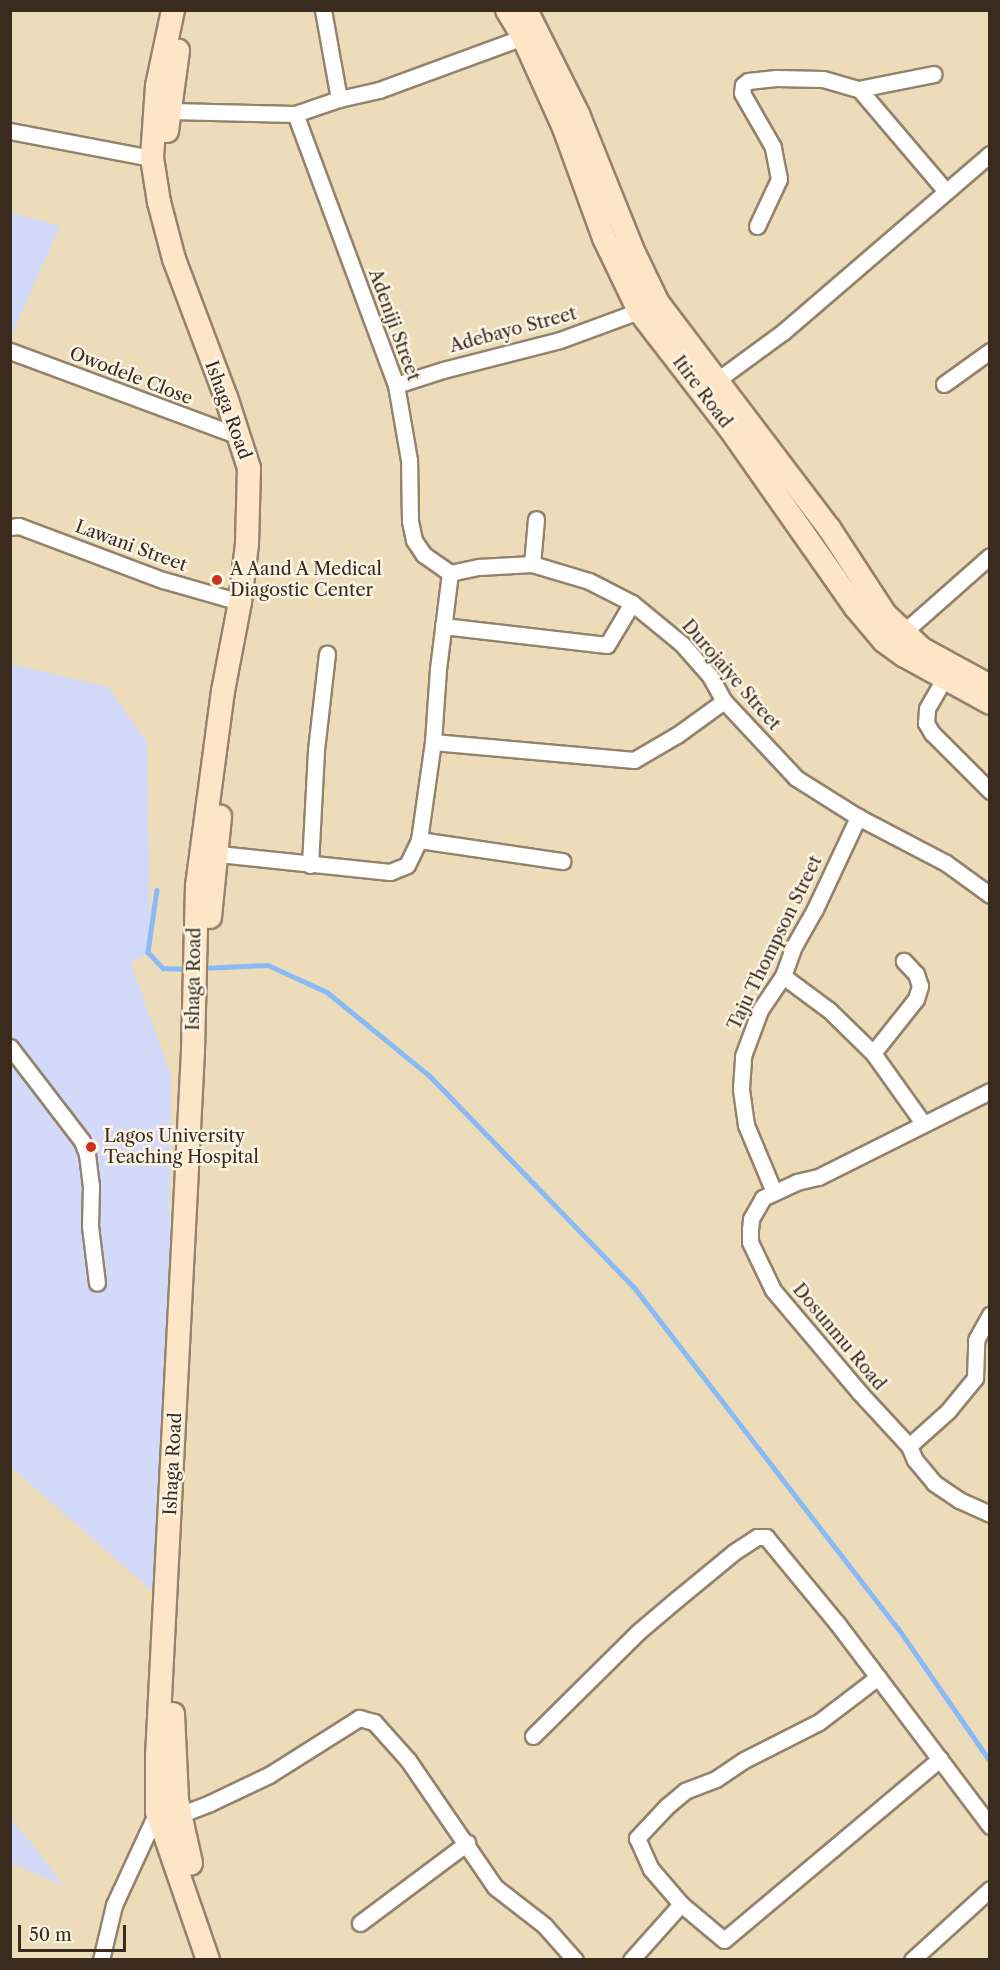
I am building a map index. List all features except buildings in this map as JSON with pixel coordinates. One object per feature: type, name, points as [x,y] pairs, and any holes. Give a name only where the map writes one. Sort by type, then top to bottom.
[{"type":"main road","name":"Ishaga Road","points":[[173,10],[157,86],[164,108],[166,174],[178,232],[237,393],[251,435],[257,467],[258,513],[209,853]]},
{"type":"main road","name":"Ishaga Road","points":[[185,10],[152,158],[159,202],[174,259],[226,397],[249,468],[247,544],[240,602],[221,702],[203,921],[202,997],[157,1757],[168,1813],[208,1959]]},
{"type":"main road","name":"Itire Road","points":[[507,10],[523,37],[564,128],[618,272],[639,311],[728,426],[856,608],[944,679],[990,703]]},
{"type":"main road","name":"Itire Road","points":[[526,10],[578,114],[647,282],[658,303],[829,528],[885,614],[896,639],[922,649],[990,685]]},
{"type":"main road","name":"Ishaga Road","points":[[168,1813],[218,1959]]},
{"type":"street","points":[[323,10],[339,99]]},
{"type":"street","points":[[164,108],[296,114],[339,99],[379,90],[523,37]]},
{"type":"street","points":[[757,226],[779,179],[776,156],[741,93],[742,85],[747,81],[776,78],[823,79],[859,89],[934,74]]},
{"type":"street","points":[[859,89],[945,190]]},
{"type":"street","name":"Adeniji Street","points":[[296,114],[396,385],[409,460],[410,521],[414,540],[424,555],[450,573]]},
{"type":"street","points":[[10,131],[152,158]]},
{"type":"street","points":[[716,381],[783,332],[990,153]]},
{"type":"street","name":"Adebayo Street","points":[[396,385],[443,370],[560,340],[639,311]]},
{"type":"street","name":"Owodele Close","points":[[10,351],[238,436]]},
{"type":"street","points":[[944,384],[990,351]]},
{"type":"street","points":[[532,564],[536,519]]},
{"type":"street","name":"Lawani Street","points":[[10,527],[19,526],[163,580],[240,602]]},
{"type":"street","points":[[896,639],[990,556]]},
{"type":"street","name":"Durojaiye Street","points":[[450,573],[479,567],[532,564],[589,581],[632,603],[682,644],[710,676],[724,701],[796,778],[858,817],[946,863],[990,895]]},
{"type":"street","points":[[209,853],[390,872],[406,865],[419,840],[433,742],[450,573]]},
{"type":"street","points":[[443,626],[607,645],[632,603]]},
{"type":"street","points":[[310,865],[316,750],[327,654]]},
{"type":"street","points":[[944,679],[927,710],[926,723],[990,791]]},
{"type":"street","points":[[433,742],[634,760],[677,735],[724,701]]},
{"type":"street","name":"Taju Thompson Street","points":[[774,1192],[746,1125],[741,1088],[743,1056],[760,1010],[783,976],[794,946],[815,909],[858,817]]},
{"type":"street","points":[[419,840],[562,861]]},
{"type":"street","points":[[873,1053],[916,999],[920,986],[916,974],[904,961]]},
{"type":"street","points":[[783,976],[829,1010],[873,1053],[923,1124]]},
{"type":"street","points":[[10,1047],[82,1141],[87,1154],[91,1185],[90,1226],[97,1283]]},
{"type":"street","name":"Dosunmu Road","points":[[988,1095],[923,1124],[818,1177],[763,1198],[757,1207],[750,1230],[750,1242],[773,1290],[860,1393],[909,1446],[915,1460],[934,1483],[959,1500],[990,1514]]},
{"type":"street","points":[[909,1446],[948,1411],[975,1378],[976,1340],[990,1315]]},
{"type":"street","points":[[533,1736],[638,1632],[734,1552],[757,1537],[766,1537],[878,1677],[990,1826]]},
{"type":"street","points":[[878,1677],[819,1722],[744,1760],[716,1779],[685,1791],[637,1838],[651,1869],[681,1904],[724,1940],[940,1759]]},
{"type":"street","points":[[101,1959],[114,1905],[168,1813],[210,1803],[269,1775],[359,1718],[374,1722],[408,1760],[495,1887],[544,1926],[575,1959]]},
{"type":"street","points":[[360,1923],[467,1843]]},
{"type":"street","points":[[912,1959],[990,1889]]},
{"type":"street","points":[[631,1959],[681,1904]]},
{"type":"shaded area","points":[[10,213],[60,226],[11,337]]},
{"type":"shaded area","name":"Lagos University Teaching Hospital","points":[[11,664],[108,687],[147,742],[150,924],[148,952],[131,963],[171,1076],[170,1217],[174,1271],[163,1494],[152,1591],[11,1467]]},
{"type":"shaded area","points":[[10,1818],[30,1841],[64,1886],[11,1863]]},
{"type":"waterway","points":[[157,890],[148,952],[163,968],[190,969]]},
{"type":"waterway","points":[[201,968],[268,965],[327,992],[430,1076],[634,1287],[898,1628],[990,1761]]},
{"type":"place","name":"A Aand A Medical Diagostic Center","points":[[217,580]]},
{"type":"place","name":"Lagos University Teaching Hospital","points":[[91,1147]]}]
